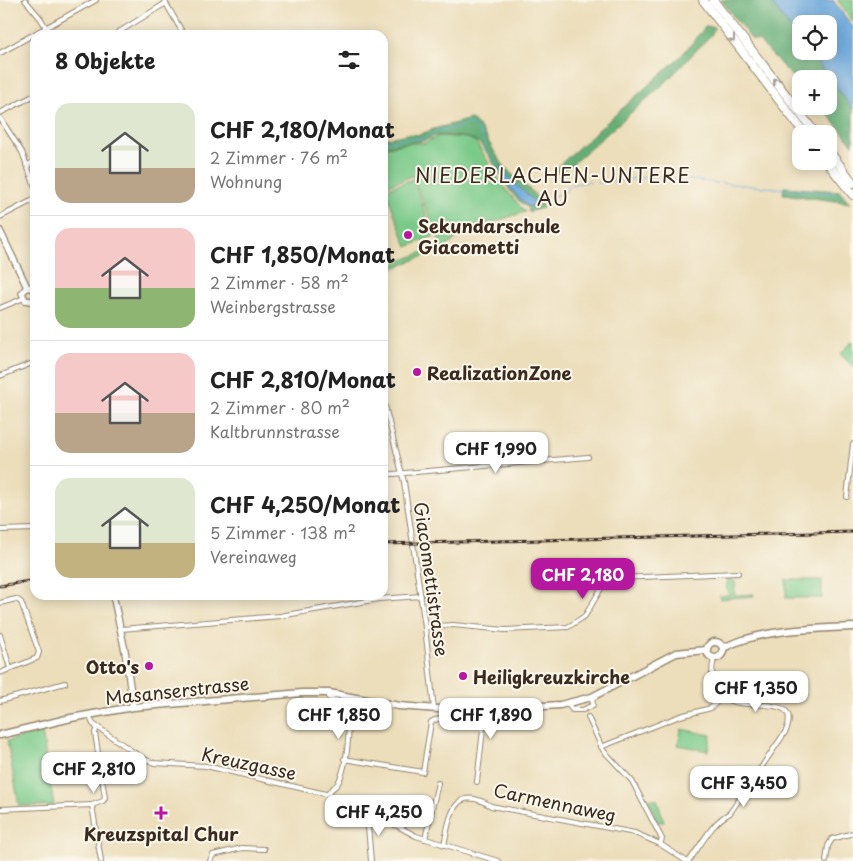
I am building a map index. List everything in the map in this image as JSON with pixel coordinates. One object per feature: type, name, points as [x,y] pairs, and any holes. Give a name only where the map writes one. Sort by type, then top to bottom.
[{"type":"highway","points":[[702,0],[798,125]]},
{"type":"highway","points":[[713,0],[809,125]]},
{"type":"highway","points":[[837,162],[853,183]]},
{"type":"highway","points":[[833,170],[853,195]]},
{"type":"main road","points":[[0,231],[27,286],[30,287]]},
{"type":"main road","points":[[27,286],[23,290],[24,298],[30,301]]},
{"type":"main road","points":[[114,600],[121,629],[133,707]]},
{"type":"main road","points":[[722,648],[738,641],[768,635],[853,627]]},
{"type":"main road","points":[[715,642],[722,648],[721,656],[714,658],[709,656],[706,650],[710,643],[715,642]]},
{"type":"main road","name":"Masanserstrasse","points":[[0,735],[89,715],[182,701],[329,693],[399,706],[468,711],[568,704],[592,697],[676,653],[706,650]]},
{"type":"street","points":[[24,0],[46,28]]},
{"type":"street","points":[[42,30],[96,0]]},
{"type":"street","points":[[122,30],[165,1],[181,30]]},
{"type":"street","points":[[0,53],[30,37]]},
{"type":"street","points":[[0,113],[30,98]]},
{"type":"street","points":[[0,118],[22,152],[30,175]]},
{"type":"street","points":[[26,165],[30,164]]},
{"type":"street","points":[[0,217],[30,202]]},
{"type":"street","points":[[0,308],[24,298]]},
{"type":"street","points":[[0,376],[30,364]]},
{"type":"street","name":"Giacomettistrasse","points":[[388,418],[402,473],[425,627],[434,709]]},
{"type":"street","points":[[847,497],[853,444]]},
{"type":"street","points":[[388,474],[588,458]]},
{"type":"street","points":[[0,530],[30,529]]},
{"type":"street","points":[[425,627],[452,625],[505,630],[568,627],[585,616],[602,587],[618,578],[738,573]]},
{"type":"street","points":[[388,598],[420,596]]},
{"type":"street","points":[[0,603],[19,600],[29,620],[39,655],[0,673]]},
{"type":"street","points":[[121,629],[261,618],[373,600]]},
{"type":"street","points":[[0,635],[10,668]]},
{"type":"street","points":[[688,861],[716,822],[730,813],[787,728],[787,716],[779,708],[731,702],[721,698],[714,685],[714,658]]},
{"type":"street","points":[[0,701],[65,683]]},
{"type":"street","points":[[328,795],[329,791],[338,784],[350,736],[348,712],[344,703],[329,698],[329,693]]},
{"type":"street","points":[[601,746],[680,716],[711,708],[721,698]]},
{"type":"street","points":[[344,759],[423,772],[431,722],[438,718],[455,718],[468,711],[475,717],[482,717],[484,720],[477,782]]},
{"type":"street","name":"Kreuzgasse","points":[[89,715],[91,721],[97,727],[142,758],[154,763],[206,766],[347,799],[425,839],[498,861]]},
{"type":"street","points":[[588,717],[609,759],[630,777],[662,839],[660,844]]},
{"type":"street","points":[[0,809],[92,805],[102,802],[105,798],[96,733],[97,727]]},
{"type":"street","points":[[425,839],[438,783]]},
{"type":"street","name":"Carmennaweg","points":[[444,845],[454,806],[460,800],[468,798],[483,801],[491,806],[618,829],[660,844],[688,861]]},
{"type":"street","points":[[92,805],[101,861]]},
{"type":"street","points":[[369,810],[367,815],[372,861]]},
{"type":"street","points":[[826,861],[828,846],[832,839],[853,833]]},
{"type":"street","points":[[210,861],[213,855],[242,848],[264,849]]},
{"type":"green space","points":[[721,0],[769,0],[792,30],[792,60],[816,60],[823,70],[792,70],[792,76],[759,41],[751,39]]},
{"type":"green space","points":[[853,0],[853,22],[838,1]]},
{"type":"green space","points":[[706,26],[714,27],[712,34],[665,83],[570,166],[557,173],[557,167],[682,55]]},
{"type":"green space","points":[[837,88],[853,109],[853,145],[828,115],[837,115]]},
{"type":"green space","points":[[471,119],[477,124],[502,163],[536,196],[543,208],[528,212],[528,208],[513,194],[486,152],[477,142],[439,135],[423,141],[388,146],[388,138],[408,134],[419,135]]},
{"type":"green space","points":[[439,136],[467,138],[476,142],[503,186],[525,212],[465,231],[443,250],[413,176],[388,185],[388,147],[407,143],[424,143]]},
{"type":"green space","points":[[413,179],[434,236],[407,247],[388,197],[388,188]]},
{"type":"green space","points":[[784,187],[840,191],[850,203],[783,194]]},
{"type":"green space","points":[[431,249],[432,253],[388,270],[388,266]]},
{"type":"green space","points":[[853,341],[853,367],[840,354]]},
{"type":"green space","points":[[728,580],[733,580],[736,583],[734,595],[754,594],[754,596],[720,599],[719,596],[730,595],[726,587]]},
{"type":"green space","points":[[786,580],[822,580],[822,598],[786,598]]},
{"type":"green space","points":[[681,729],[711,735],[708,751],[678,745]]},
{"type":"green space","points":[[42,732],[54,806],[19,806],[7,741]]},
{"type":"green space","points":[[649,799],[657,799],[664,822],[657,822]]},
{"type":"water","points":[[769,0],[833,0],[853,27],[853,109],[837,88],[837,70],[823,70],[816,60],[837,60],[837,15],[792,15],[792,30]]},
{"type":"water","points":[[499,164],[511,180],[534,201],[535,206],[527,206],[514,192],[506,182]]},
{"type":"waterway","points":[[388,142],[405,138],[423,139],[438,130],[453,129],[469,123],[478,131],[487,151],[499,164]]},
{"type":"waterway","points":[[597,183],[660,176],[717,183]]},
{"type":"waterway","points":[[535,203],[565,192],[570,185],[590,181]]},
{"type":"waterway","points":[[721,183],[840,194]]},
{"type":"railway","points":[[388,544],[853,532]]},
{"type":"railway","points":[[0,586],[30,581]]},
{"type":"place","name":"Sekundarschule Giacometti","points":[[408,235]]},
{"type":"place","name":"RealizationZone","points":[[417,372]]},
{"type":"place","name":"Otto's","points":[[149,666]]},
{"type":"place","name":"Heiligkreuzkirche","points":[[463,676]]},
{"type":"place","name":"Kreuzspital Chur","points":[[161,813]]},
{"type":"district","name":"NIEDERLACHEN-UNTERE AU","points":[[553,186]]}]
